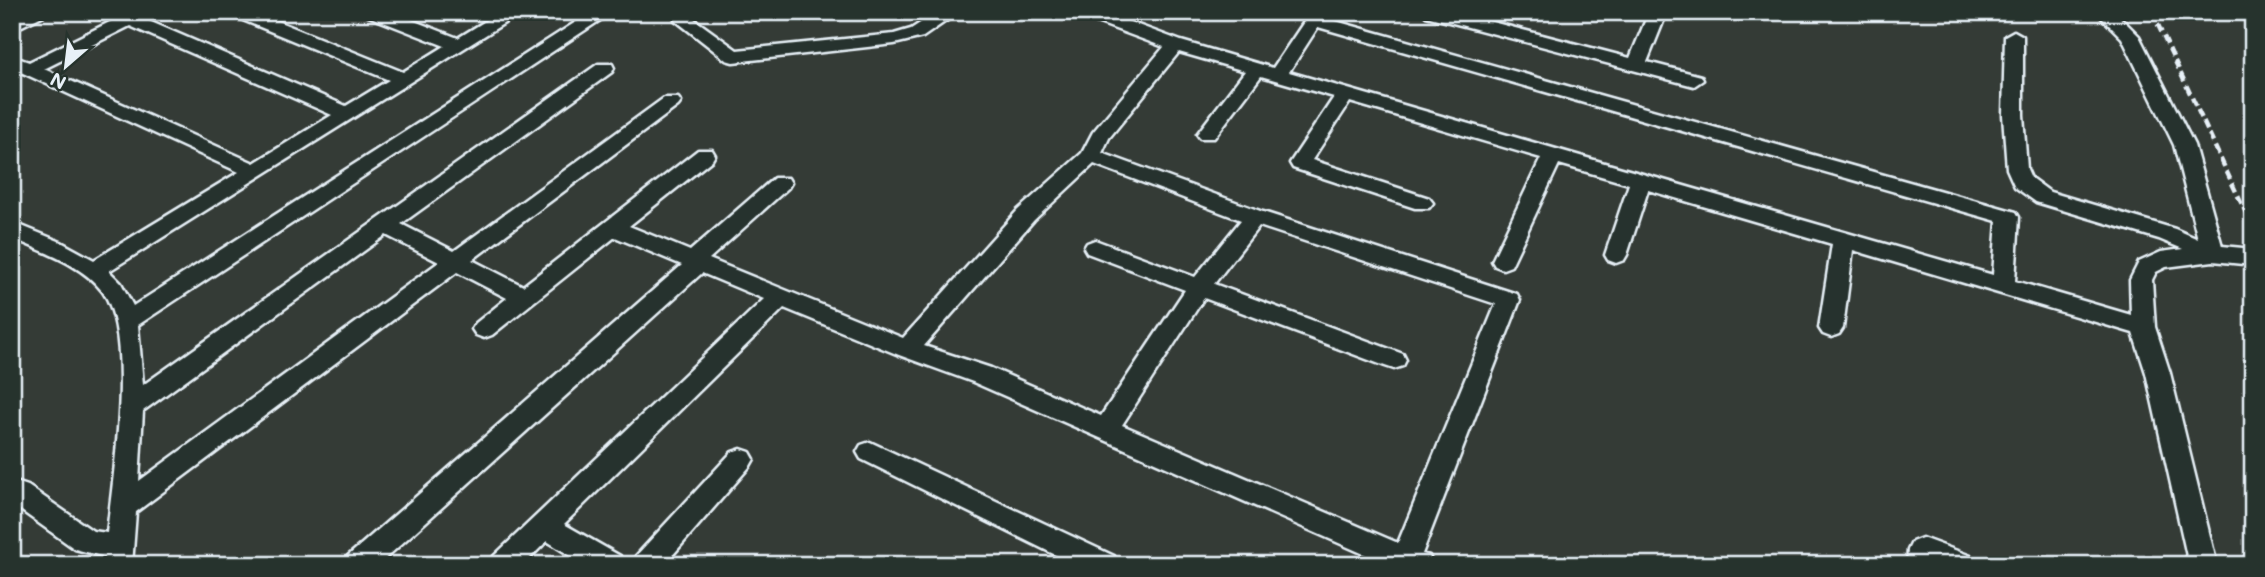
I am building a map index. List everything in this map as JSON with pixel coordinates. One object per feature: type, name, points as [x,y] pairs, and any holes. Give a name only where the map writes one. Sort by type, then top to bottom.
[{"type":"street","points":[[12,26],[41,12]]},
{"type":"street","points":[[239,12],[404,79]]},
{"type":"street","points":[[374,12],[404,17],[459,46]]},
{"type":"street","points":[[93,271],[513,12]]},
{"type":"street","points":[[684,20],[733,56],[894,39],[917,33],[950,12]]},
{"type":"street","points":[[1086,12],[1175,45],[2143,327]]},
{"type":"street","points":[[1432,12],[1474,17],[1694,80]]},
{"type":"street","points":[[1636,65],[1658,12]]},
{"type":"street","points":[[2105,12],[2130,36],[2184,145],[2213,253]]},
{"type":"street","points":[[21,65],[136,16],[347,114]]},
{"type":"street","points":[[127,321],[596,17]]},
{"type":"street","points":[[1278,75],[1314,20],[2008,217],[2003,286]]},
{"type":"street","points":[[2014,36],[2013,115],[2017,169],[2022,182],[2043,197],[2167,234],[2213,253]]},
{"type":"street","points":[[907,349],[1026,215],[1091,156],[1100,136],[1175,45]]},
{"type":"street","points":[[21,65],[255,171]]},
{"type":"street","points":[[130,407],[605,68]]},
{"type":"street","points":[[1207,134],[1256,69]]},
{"type":"street","points":[[1345,95],[1300,163],[1422,203]]},
{"type":"street","points":[[122,508],[671,102]]},
{"type":"street","points":[[484,329],[705,155]]},
{"type":"street","points":[[1503,261],[1553,155]]},
{"type":"street","points":[[613,228],[907,349],[982,375],[1413,562],[1509,300],[1255,217],[1091,156]]},
{"type":"street","points":[[1616,255],[1640,181]]},
{"type":"street","points":[[359,565],[781,183]]},
{"type":"street","points":[[1106,429],[1199,287],[1255,217]]},
{"type":"street","points":[[384,226],[524,297]]},
{"type":"street","points":[[17,237],[77,260],[114,289],[123,307],[133,373],[119,555],[85,541],[19,494]]},
{"type":"street","points":[[1831,328],[1843,240]]},
{"type":"street","points":[[1095,248],[1394,360]]},
{"type":"street","points":[[2203,565],[2158,373],[2143,327],[2141,280],[2147,267],[2161,260],[2213,253],[2253,257]]},
{"type":"street","points":[[504,565],[781,297]]},
{"type":"street","points":[[870,452],[1104,565]]},
{"type":"street","points":[[646,565],[741,459]]},
{"type":"street","points":[[544,526],[610,565]]},
{"type":"street","points":[[1921,565],[1922,550],[1961,565]]},
{"type":"railway","points":[[2152,12],[2253,228]]}]
